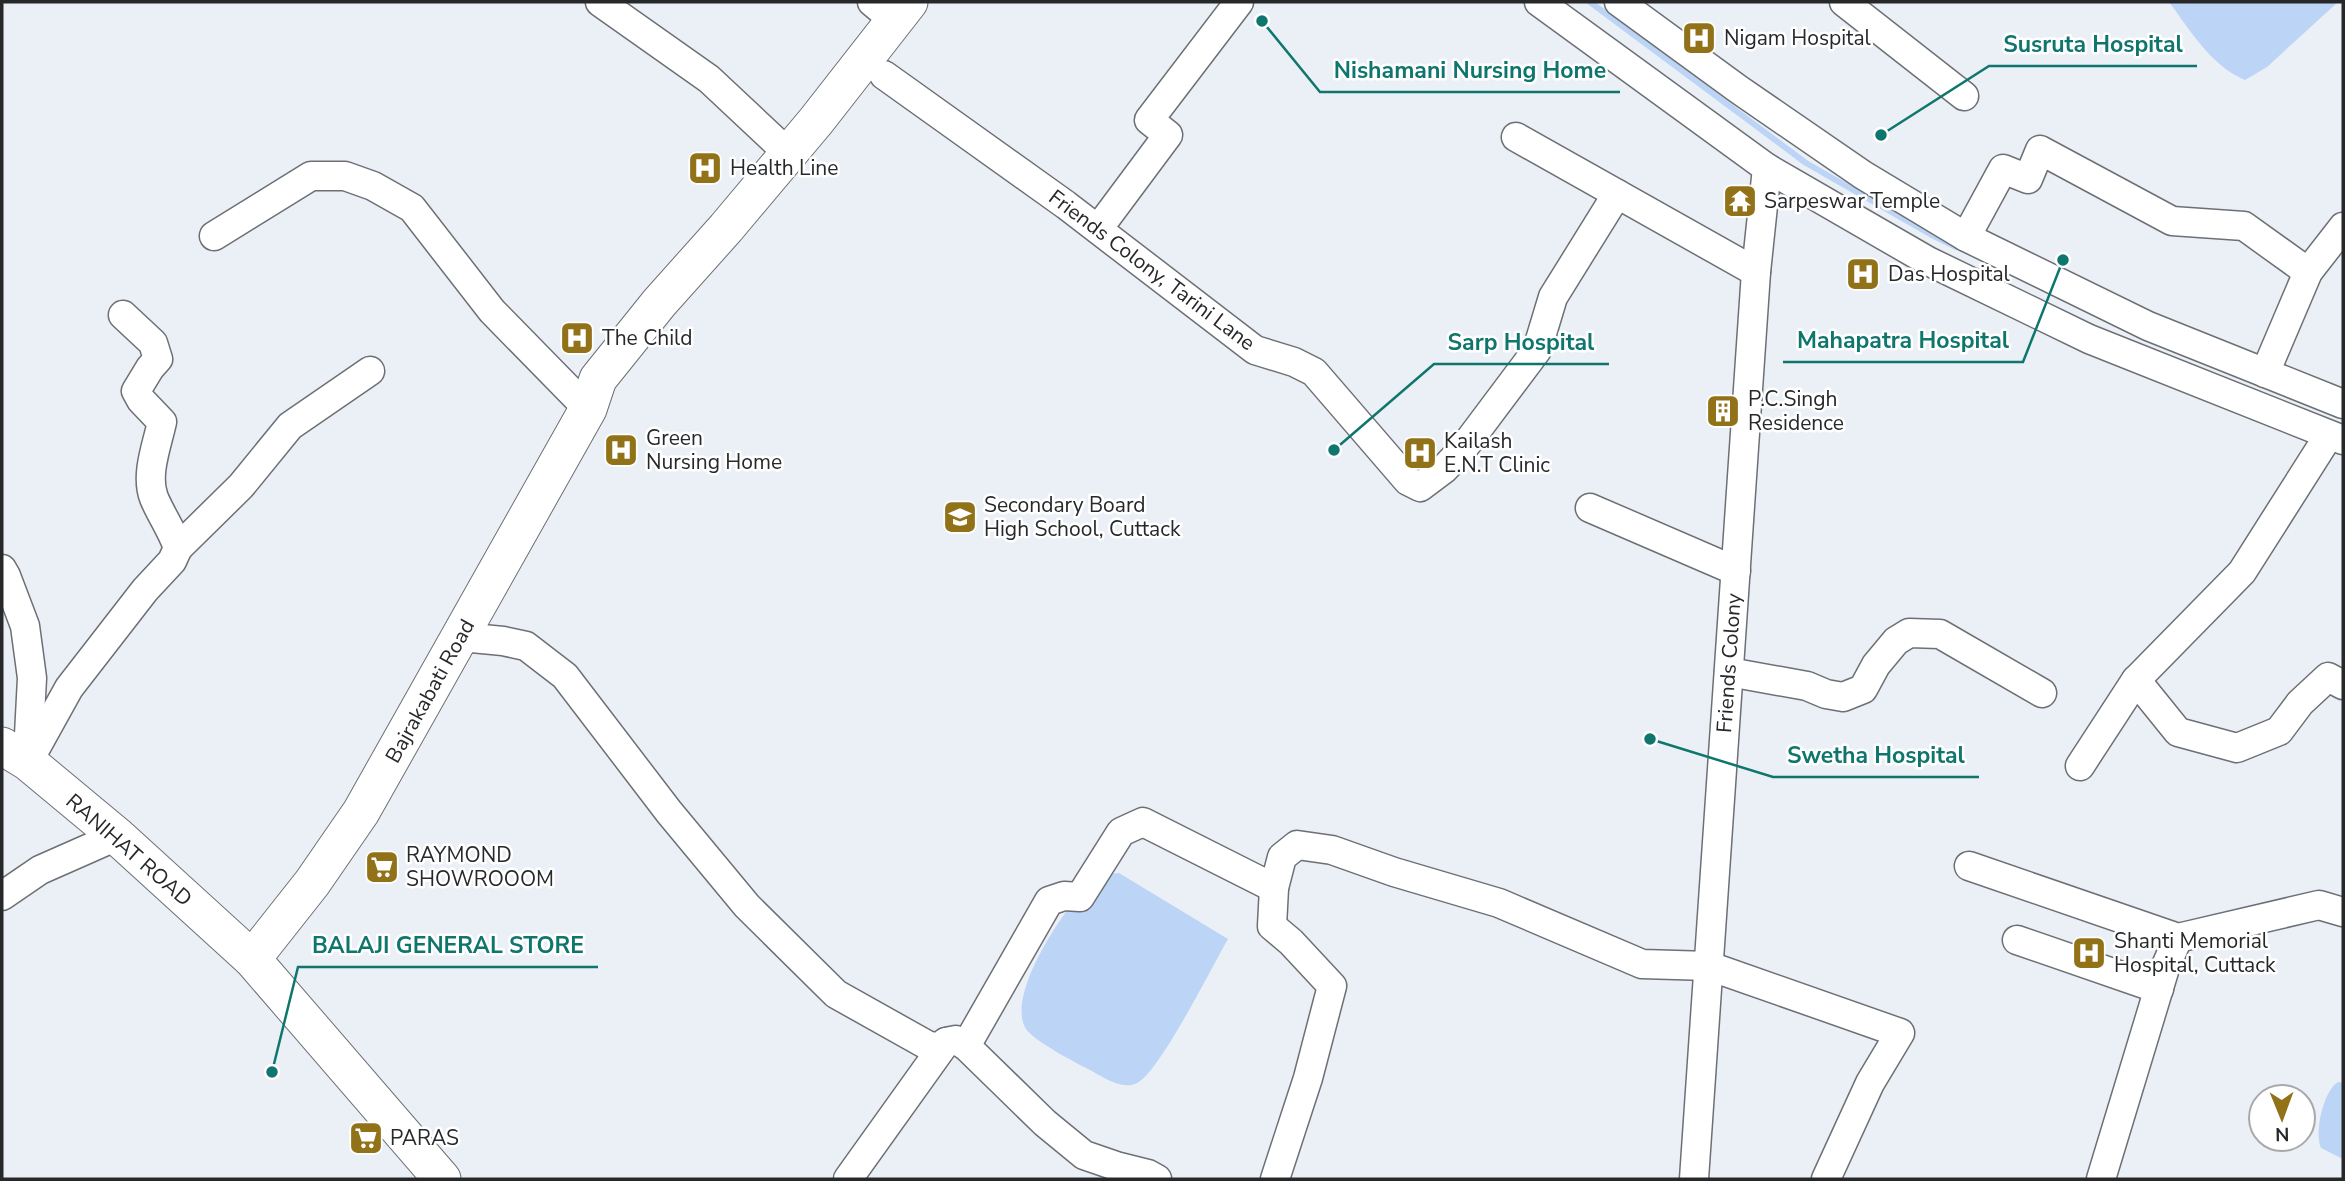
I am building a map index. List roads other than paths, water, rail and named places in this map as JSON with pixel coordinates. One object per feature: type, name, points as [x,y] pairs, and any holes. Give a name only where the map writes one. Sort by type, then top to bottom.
[{"type":"main road","name":"Bajrakabati Road","points":[[588,409],[613,392],[884,75],[937,2]]},
{"type":"main road","name":"Bajrakabati Road","points":[[252,959],[312,883],[361,812],[588,409],[598,379],[659,303],[789,154],[892,8]]},
{"type":"main road","name":"RANIHAT ROAD","points":[[15,754],[117,836],[252,959],[442,1179]]},
{"type":"street","points":[[600,2],[709,79],[789,154]]},
{"type":"street","points":[[1098,229],[1168,135],[1149,120],[1239,2]]},
{"type":"street","points":[[1539,2],[1767,168],[1928,261],[2089,339],[2336,437],[2242,572],[2136,680],[2080,766]]},
{"type":"street","points":[[1619,2],[1843,161],[1966,237],[2148,326],[2343,404]]},
{"type":"street","points":[[1844,2],[1964,96]]},
{"type":"street","name":"Friends Colony, Tarini Lane","points":[[884,75],[1098,229],[1255,350],[1294,362],[1314,372],[1408,481],[1420,487],[1444,469],[1462,450],[1537,350],[1553,298],[1617,194]]},
{"type":"street","points":[[1516,137],[1756,272]]},
{"type":"street","points":[[1966,237],[2003,169],[2028,179],[2040,150],[2172,221],[2245,226],[2308,272]]},
{"type":"street","name":"Friends Colony","points":[[1694,1179],[1756,272],[1767,168]]},
{"type":"street","points":[[215,236],[311,176],[345,176],[373,186],[412,208],[492,310],[588,409]]},
{"type":"street","points":[[2265,373],[2308,272],[2343,227]]},
{"type":"street","points":[[123,315],[153,344],[158,359],[136,391],[162,422],[152,469],[153,496],[178,548]]},
{"type":"street","points":[[15,754],[145,590],[172,561],[178,548],[241,486],[290,426],[370,371]]},
{"type":"street","points":[[1590,508],[1736,571]]},
{"type":"street","points":[[2,569],[25,625],[32,678],[15,754]]},
{"type":"street","points":[[1729,672],[1807,686],[1843,697],[1863,689],[1876,665],[1896,641],[1909,633],[1940,634],[2042,693]]},
{"type":"street","points":[[461,637],[526,646],[565,676],[669,812],[747,906],[836,994],[927,1045],[939,1048],[956,1044]]},
{"type":"street","points":[[2136,680],[2178,733],[2237,748],[2279,731],[2300,703],[2328,677],[2343,685]]},
{"type":"street","points":[[848,1179],[956,1044],[1049,901],[1064,896],[1080,897],[1121,832],[1143,822],[1274,888]]},
{"type":"street","points":[[2,896],[40,870],[117,836]]},
{"type":"street","points":[[1275,1179],[1308,1078],[1332,986],[1291,942],[1272,926],[1274,888],[1282,857],[1297,845],[1332,850],[1394,872],[1499,903],[1642,964],[1709,966],[1900,1032],[1870,1083],[1826,1179]]},
{"type":"street","points":[[1969,866],[2178,938],[2319,905],[2343,912]]},
{"type":"street","points":[[2101,1179],[2159,989],[2178,938]]},
{"type":"street","points":[[2017,940],[2159,989]]},
{"type":"street","points":[[956,1044],[1084,1155],[1157,1179]]},
{"type":"water","points":[[2169,2],[2338,2],[2267,67],[2245,80],[2212,57]]},
{"type":"water","points":[[1119,873],[1228,939],[1172,1040],[1147,1075],[1131,1085],[1112,1082],[1045,1045],[1026,1029],[1022,1014],[1024,994],[1032,971],[1057,925],[1072,904],[1098,877]]},
{"type":"water","points":[[2338,1082],[2343,1083],[2343,1159],[2321,1148],[2319,1141],[2319,1123],[2324,1103]]},
{"type":"waterway","points":[[1590,2],[1806,163],[1956,247]]},
{"type":"place","name":"Nishamani Nursing Home","points":[[1262,21]]},
{"type":"place","name":"Nigam Hospital","points":[[1699,38]]},
{"type":"place","name":"Susruta Hospital","points":[[1881,135]]},
{"type":"place","name":"Health Line","points":[[705,168]]},
{"type":"place","name":"Sarpeswar Temple","points":[[1740,201]]},
{"type":"place","name":"Mahapatra Hospital","points":[[2063,260]]},
{"type":"place","name":"Das Hospital","points":[[1863,274]]},
{"type":"place","name":"The Child","points":[[577,338]]},
{"type":"place","name":"P.C.Singh Residence","points":[[1723,411]]},
{"type":"place","name":"Green Nursing Home","points":[[621,450]]},
{"type":"place","name":"Sarp Hospital","points":[[1334,450]]},
{"type":"place","name":"Kailash E.N.T Clinic","points":[[1420,453]]},
{"type":"place","name":"Secondary Board High School, Cuttack","points":[[960,517]]},
{"type":"place","name":"Swetha Hospital","points":[[1650,739]]},
{"type":"place","name":"RAYMOND SHOWROOOM","points":[[382,867]]},
{"type":"place","name":"Shanti Memorial Hospital, Cuttack","points":[[2089,953]]},
{"type":"place","name":"BALAJI GENERAL STORE","points":[[272,1072]]},
{"type":"place","name":"PARAS","points":[[366,1138]]}]
